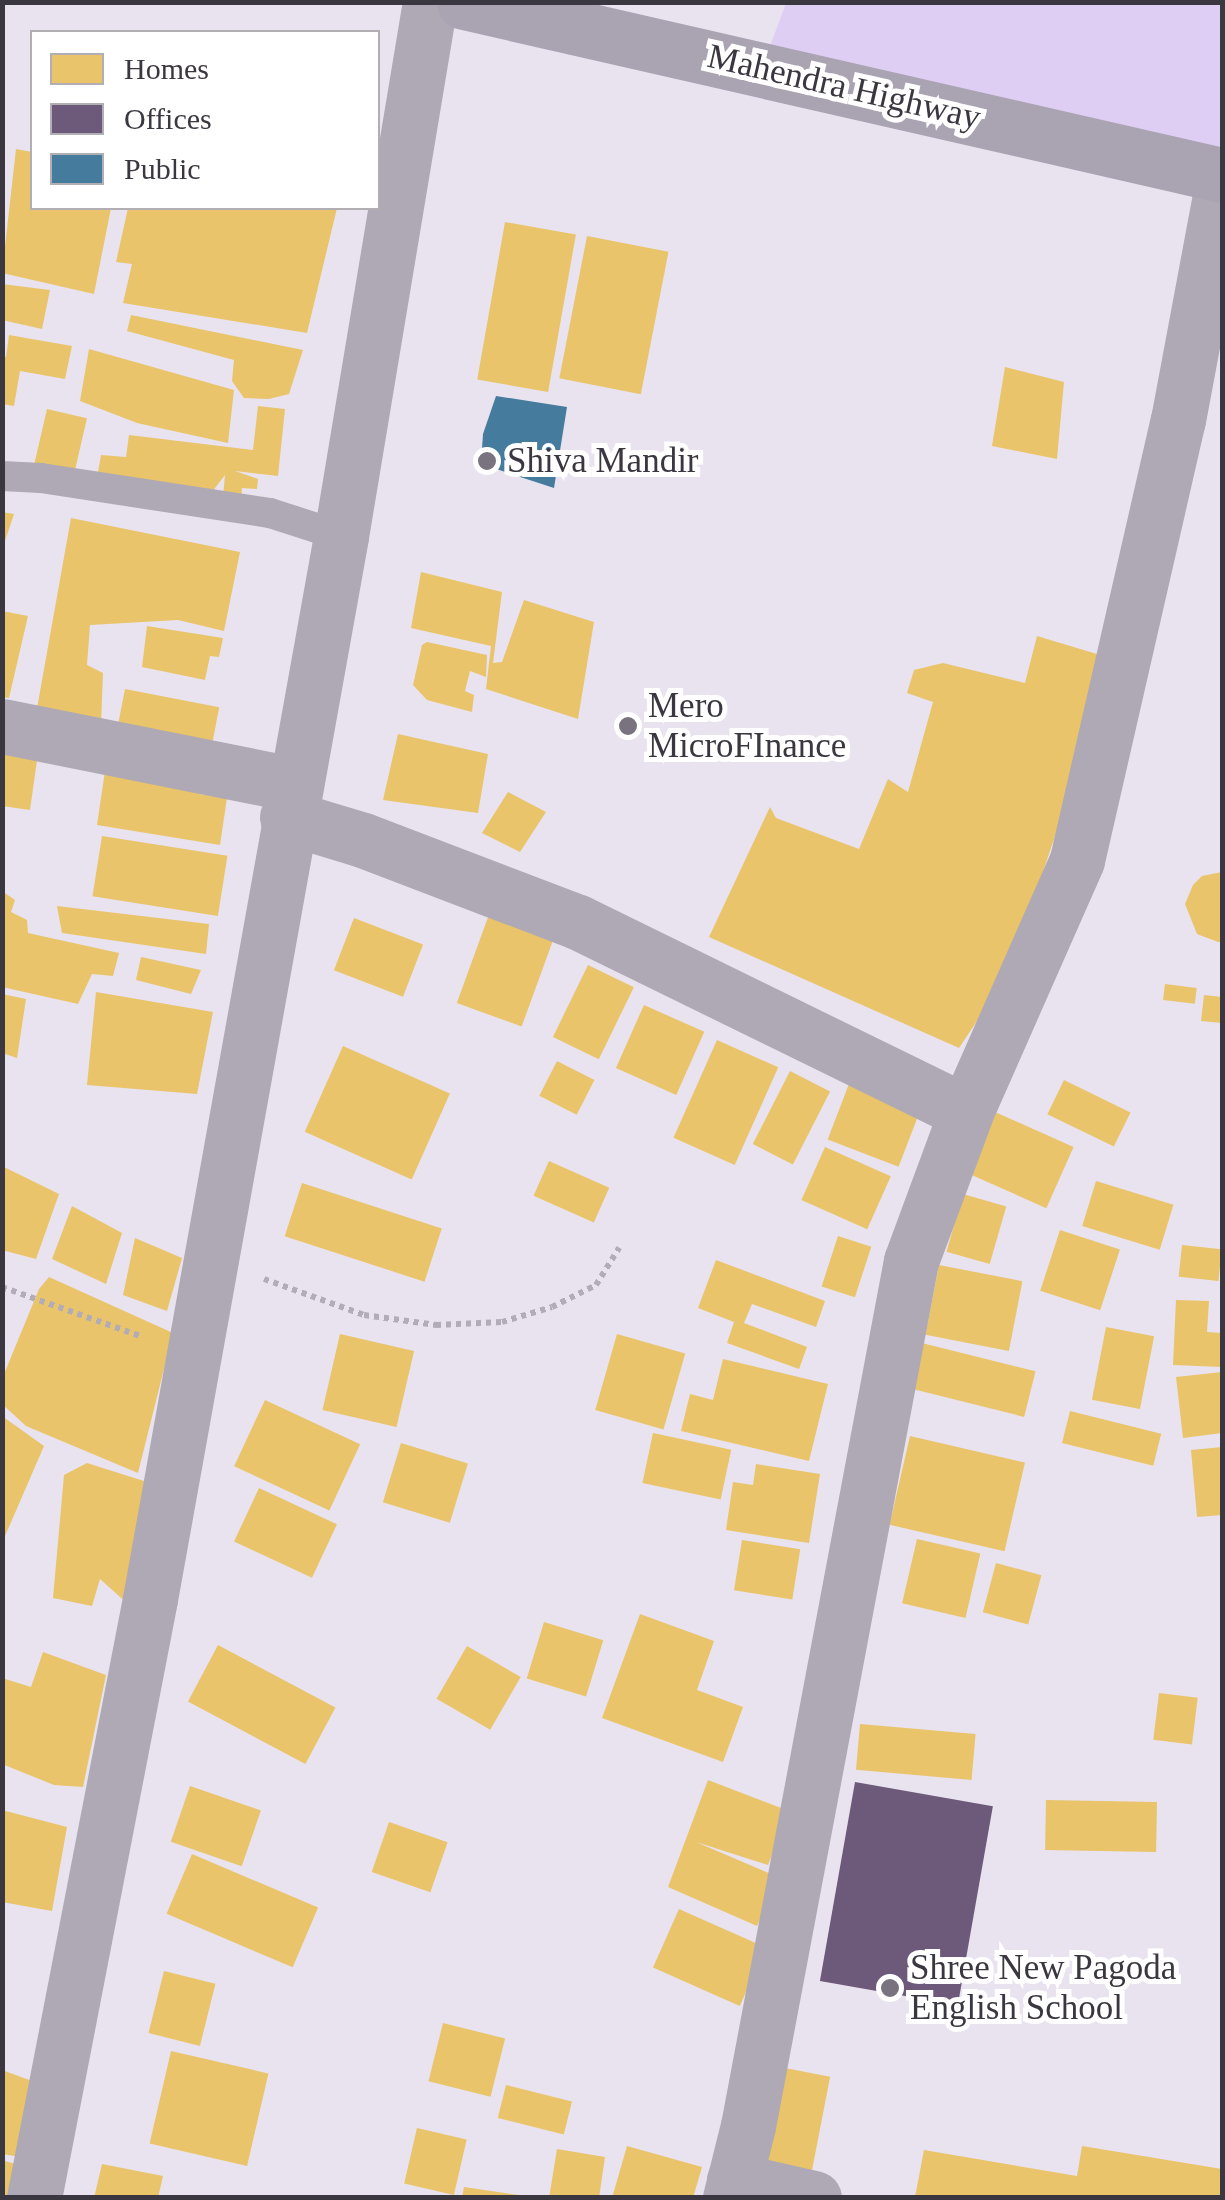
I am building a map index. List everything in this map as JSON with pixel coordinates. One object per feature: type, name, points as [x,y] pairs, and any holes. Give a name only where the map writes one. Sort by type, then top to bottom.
[{"type":"highway","name":"Mahendra Highway","points":[[464,2],[1222,175]]},
{"type":"street","points":[[34,2198],[210,1264],[290,801],[341,536],[430,2]]},
{"type":"street","points":[[814,2198],[732,2189],[911,1261],[966,1112],[1077,860],[1178,420],[1222,184]]},
{"type":"street","points":[[2,726],[290,801],[363,840],[578,922],[966,1112]]},
{"type":"lane","points":[[2,476],[41,478],[270,513],[341,536]]},
{"type":"path","points":[[210,1264],[280,1283],[364,1316],[436,1325],[502,1322],[552,1308],[596,1285],[619,1248]]},
{"type":"path","points":[[2,1286],[193,1355]]},
{"type":"shaded area","points":[[786,3],[1222,3],[1222,175],[762,68]]},
{"type":"building: Homes","points":[[16,149],[30,152],[30,210],[111,210],[94,294],[2,273]]},
{"type":"building: Homes","points":[[128,210],[337,210],[307,333],[123,303],[132,264],[116,262]]},
{"type":"building: Homes","points":[[505,222],[576,235],[548,392],[477,380]]},
{"type":"building: Homes","points":[[587,236],[668,252],[641,394],[559,378]]},
{"type":"building: Homes","points":[[2,284],[50,290],[42,329],[2,320]]},
{"type":"building: Homes","points":[[131,315],[303,350],[289,394],[269,399],[244,398],[232,381],[234,360],[127,331]]},
{"type":"building: Homes","points":[[9,335],[72,346],[65,379],[20,371],[14,406],[2,404],[2,356],[6,357]]},
{"type":"building: Homes","points":[[89,349],[234,390],[228,443],[137,423],[80,401]]},
{"type":"building: Homes","points":[[1005,367],[1064,382],[1057,459],[992,446]]},
{"type":"building: Homes","points":[[258,406],[285,409],[278,476],[235,471],[258,479],[257,489],[242,488],[241,499],[223,497],[225,475],[212,492],[97,478],[101,455],[126,457],[129,435],[253,450]]},
{"type":"building: Homes","points":[[47,409],[87,418],[73,477],[34,467]]},
{"type":"building: Homes","points":[[2,512],[14,514],[3,547],[2,547]]},
{"type":"building: Homes","points":[[71,518],[240,552],[224,631],[178,620],[90,625],[87,665],[103,673],[101,724],[36,714]]},
{"type":"building: Homes","points":[[421,572],[502,592],[493,663],[502,662],[524,600],[594,622],[578,719],[486,689],[491,646],[411,628]]},
{"type":"building: Homes","points":[[2,611],[28,616],[9,698],[2,697]]},
{"type":"building: Homes","points":[[147,626],[223,638],[219,657],[210,656],[205,680],[142,667]]},
{"type":"building: Homes","points":[[1037,636],[1097,654],[1097,711],[1009,973],[959,1048],[709,937],[770,807],[776,818],[859,849],[888,779],[908,792],[933,702],[907,693],[914,670],[943,663],[1025,683]]},
{"type":"building: Homes","points":[[427,642],[487,655],[486,677],[470,671],[465,691],[474,695],[472,712],[427,700],[413,685],[422,645]]},
{"type":"building: Homes","points":[[125,689],[219,707],[212,743],[118,724]]},
{"type":"building: Homes","points":[[398,734],[488,754],[478,813],[383,800]]},
{"type":"building: Homes","points":[[2,739],[39,746],[30,810],[2,806]]},
{"type":"building: Homes","points":[[107,757],[201,770],[199,794],[227,798],[220,845],[97,825]]},
{"type":"building: Homes","points":[[508,792],[546,812],[520,852],[482,833]]},
{"type":"building: Homes","points":[[102,836],[227,856],[218,916],[92,896]]},
{"type":"building: Homes","points":[[1222,872],[1222,942],[1218,942],[1197,934],[1185,904],[1193,885],[1202,876]]},
{"type":"building: Homes","points":[[2,891],[15,900],[11,912],[27,920],[28,933],[119,953],[113,976],[92,974],[78,1004],[2,987]]},
{"type":"building: Homes","points":[[57,906],[209,924],[206,954],[62,933]]},
{"type":"building: Homes","points":[[491,909],[556,933],[522,1027],[457,1003]]},
{"type":"building: Homes","points":[[354,918],[423,945],[403,997],[334,970]]},
{"type":"building: Homes","points":[[141,957],[201,970],[191,994],[136,980]]},
{"type":"building: Homes","points":[[588,965],[634,987],[599,1059],[553,1037]]},
{"type":"building: Homes","points":[[1165,984],[1197,988],[1195,1004],[1163,1000]]},
{"type":"building: Homes","points":[[96,992],[213,1012],[197,1094],[87,1085]]},
{"type":"building: Homes","points":[[2,994],[26,999],[17,1058],[2,1053]]},
{"type":"building: Homes","points":[[1204,995],[1222,997],[1222,1023],[1201,1021]]},
{"type":"building: Homes","points":[[644,1005],[704,1032],[676,1095],[616,1068]]},
{"type":"building: Homes","points":[[717,1040],[778,1067],[735,1165],[673,1138]]},
{"type":"building: Homes","points":[[343,1046],[450,1094],[412,1179],[305,1132]]},
{"type":"building: Homes","points":[[557,1061],[594,1080],[577,1115],[539,1096]]},
{"type":"building: Homes","points":[[790,1071],[830,1091],[793,1164],[753,1144]]},
{"type":"building: Homes","points":[[852,1076],[923,1103],[899,1167],[828,1139]]},
{"type":"building: Homes","points":[[1064,1080],[1131,1112],[1114,1147],[1047,1114]]},
{"type":"building: Homes","points":[[995,1112],[1074,1147],[1046,1208],[968,1173]]},
{"type":"building: Homes","points":[[825,1147],[891,1176],[867,1229],[801,1200]]},
{"type":"building: Homes","points":[[549,1161],[609,1188],[594,1223],[534,1196]]},
{"type":"building: Homes","points":[[2,1166],[59,1194],[36,1259],[2,1250]]},
{"type":"building: Homes","points":[[1096,1181],[1173,1205],[1160,1250],[1082,1226]]},
{"type":"building: Homes","points":[[302,1183],[442,1228],[425,1282],[285,1236]]},
{"type":"building: Homes","points":[[963,1194],[1006,1206],[990,1264],[946,1252]]},
{"type":"building: Homes","points":[[72,1206],[122,1233],[106,1284],[52,1259]]},
{"type":"building: Homes","points":[[1060,1230],[1120,1249],[1100,1310],[1040,1291]]},
{"type":"building: Homes","points":[[838,1236],[871,1247],[855,1297],[822,1286]]},
{"type":"building: Homes","points":[[135,1238],[182,1258],[167,1311],[123,1295]]},
{"type":"building: Homes","points":[[1182,1245],[1222,1249],[1218,1281],[1179,1277]]},
{"type":"building: Homes","points":[[716,1260],[825,1301],[816,1327],[752,1304],[744,1323],[807,1347],[799,1369],[727,1343],[734,1322],[698,1308]]},
{"type":"building: Homes","points":[[939,1265],[1022,1281],[1009,1351],[925,1335]]},
{"type":"building: Homes","points":[[49,1277],[173,1333],[138,1473],[26,1426],[2,1404],[2,1379],[39,1289]]},
{"type":"building: Homes","points":[[1176,1300],[1209,1301],[1207,1332],[1222,1333],[1222,1367],[1173,1365]]},
{"type":"building: Homes","points":[[1106,1327],[1154,1336],[1140,1409],[1092,1400]]},
{"type":"building: Homes","points":[[340,1334],[414,1351],[397,1427],[322,1410]]},
{"type":"building: Homes","points":[[617,1334],[685,1354],[663,1430],[595,1410]]},
{"type":"building: Homes","points":[[922,1343],[1036,1371],[1024,1417],[911,1389]]},
{"type":"building: Homes","points":[[723,1359],[828,1384],[809,1461],[681,1431],[690,1394],[713,1400]]},
{"type":"building: Homes","points":[[1222,1372],[1222,1433],[1183,1438],[1176,1377]]},
{"type":"building: Homes","points":[[265,1400],[360,1444],[329,1511],[234,1466]]},
{"type":"building: Homes","points":[[1070,1411],[1161,1434],[1153,1466],[1062,1443]]},
{"type":"building: Homes","points":[[2,1416],[44,1446],[2,1543]]},
{"type":"building: Homes","points":[[653,1433],[731,1450],[721,1500],[642,1483]]},
{"type":"building: Homes","points":[[910,1436],[1025,1463],[1005,1551],[890,1525]]},
{"type":"building: Homes","points":[[401,1443],[468,1463],[450,1523],[383,1502]]},
{"type":"building: Homes","points":[[1222,1447],[1222,1515],[1197,1517],[1191,1450]]},
{"type":"building: Homes","points":[[87,1463],[144,1481],[129,1605],[100,1579],[92,1606],[53,1598],[64,1475]]},
{"type":"building: Homes","points":[[756,1464],[820,1474],[809,1543],[726,1530],[733,1482],[753,1485]]},
{"type":"building: Homes","points":[[259,1488],[337,1524],[312,1578],[234,1541]]},
{"type":"building: Homes","points":[[917,1539],[980,1554],[965,1618],[902,1603]]},
{"type":"building: Homes","points":[[742,1540],[800,1549],[792,1600],[734,1590]]},
{"type":"building: Homes","points":[[996,1563],[1041,1575],[1028,1624],[983,1612]]},
{"type":"building: Homes","points":[[640,1614],[714,1641],[697,1690],[743,1707],[723,1762],[602,1718]]},
{"type":"building: Homes","points":[[544,1622],[603,1640],[586,1697],[527,1678]]},
{"type":"building: Homes","points":[[218,1645],[335,1707],[305,1764],[188,1702]]},
{"type":"building: Homes","points":[[467,1646],[521,1677],[490,1730],[436,1699]]},
{"type":"building: Homes","points":[[43,1652],[106,1675],[83,1787],[54,1785],[2,1764],[2,1678],[31,1687]]},
{"type":"building: Homes","points":[[1159,1693],[1198,1698],[1192,1744],[1153,1740]]},
{"type":"building: Homes","points":[[860,1724],[976,1734],[972,1780],[856,1770]]},
{"type":"building: Homes","points":[[708,1780],[789,1811],[768,1865],[696,1842],[778,1877],[757,1926],[668,1887]]},
{"type":"building: Homes","points":[[190,1786],[261,1810],[242,1866],[171,1842]]},
{"type":"building: Homes","points":[[1046,1800],[1157,1802],[1156,1852],[1045,1850]]},
{"type":"building: Homes","points":[[2,1810],[67,1827],[52,1911],[2,1902]]},
{"type":"building: Homes","points":[[389,1822],[448,1842],[430,1892],[372,1872]]},
{"type":"building: Homes","points":[[192,1854],[318,1908],[293,1967],[167,1914]]},
{"type":"building: Homes","points":[[679,1909],[766,1948],[740,2006],[653,1967]]},
{"type":"building: Homes","points":[[164,1971],[215,1984],[200,2046],[149,2033]]},
{"type":"building: Homes","points":[[443,2023],[505,2038],[491,2097],[428,2081]]},
{"type":"building: Homes","points":[[171,2051],[268,2073],[247,2166],[150,2144]]},
{"type":"building: Homes","points":[[785,2068],[830,2077],[811,2178],[765,2169]]},
{"type":"building: Homes","points":[[2,2070],[43,2085],[27,2158],[2,2154]]},
{"type":"building: Homes","points":[[506,2085],[572,2101],[564,2134],[498,2118]]},
{"type":"building: Homes","points":[[417,2128],[467,2139],[454,2195],[404,2184]]},
{"type":"building: Homes","points":[[627,2146],[702,2167],[693,2198],[612,2198]]},
{"type":"building: Homes","points":[[1082,2146],[1222,2169],[1222,2198],[915,2197],[924,2150],[1077,2176]]},
{"type":"building: Homes","points":[[557,2149],[605,2157],[599,2198],[549,2198]]},
{"type":"building: Homes","points":[[2,2160],[28,2168],[20,2198],[2,2198]]},
{"type":"building: Homes","points":[[102,2164],[163,2176],[158,2198],[94,2198]]},
{"type":"building: Homes","points":[[464,2187],[519,2195],[519,2198],[462,2198]]},
{"type":"building: Offices","points":[[855,1782],[993,1806],[958,2005],[820,1981]]},
{"type":"building: Public","points":[[496,396],[567,407],[554,488],[481,464],[483,434]]},
{"type":"place","name":"Shiva Mandir","points":[[487,461]]},
{"type":"place","name":"Mero MicroFInance","points":[[628,726]]},
{"type":"place","name":"Shree New Pagoda English School","points":[[890,1988]]}]
